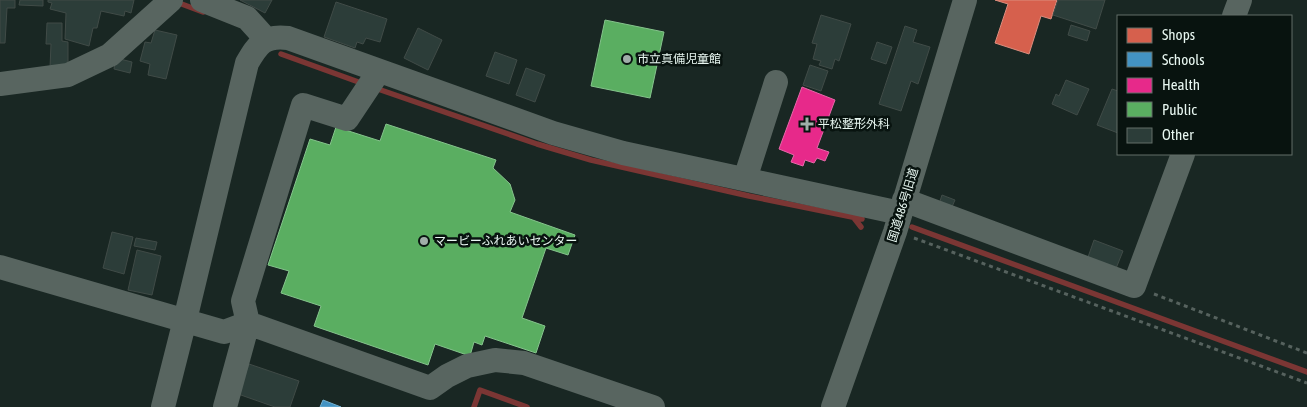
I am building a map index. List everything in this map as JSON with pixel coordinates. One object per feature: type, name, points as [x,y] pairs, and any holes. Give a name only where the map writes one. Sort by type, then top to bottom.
[{"type":"street","points":[[0,84],[68,75],[101,59],[110,54],[171,0]]},
{"type":"street","points":[[202,0],[248,18],[266,39]]},
{"type":"street","name":"国道486号旧道","points":[[833,407],[900,215],[965,0]]},
{"type":"street","points":[[1234,15],[1240,0]]},
{"type":"street","points":[[163,407],[247,63],[255,48],[266,39],[276,37],[288,38],[372,81],[623,153],[900,215],[1134,286],[1183,155]]},
{"type":"street","points":[[225,407],[248,324],[242,301],[303,105],[347,119],[372,81]]},
{"type":"street","points":[[745,180],[776,82]]},
{"type":"street","points":[[0,267],[224,332],[248,324],[427,398],[447,376],[467,366],[495,360],[524,363],[653,407]]},
{"type":"path","points":[[900,215],[944,248],[1307,382]]},
{"type":"path","points":[[1134,286],[1307,353]]},
{"type":"building: Shops","points":[[995,0],[1057,0],[1051,19],[1041,16],[1029,54],[995,43],[1008,4]]},
{"type":"building: Schools","points":[[323,400],[341,407],[320,407]]},
{"type":"building: Health","name":"平松整形外科","points":[[802,87],[835,100],[817,148],[829,152],[825,161],[817,158],[814,163],[805,160],[803,166],[791,162],[794,155],[779,149]]},
{"type":"building: Public","name":"市立真備児童館","points":[[605,20],[664,32],[650,98],[591,86]]},
{"type":"building: Public","name":"マービーふれあいセンター","points":[[386,124],[496,160],[493,168],[510,184],[515,200],[510,212],[575,235],[568,255],[546,248],[522,318],[545,326],[536,353],[485,336],[482,345],[474,342],[470,356],[435,344],[428,365],[314,326],[321,306],[281,293],[289,271],[268,265],[310,139],[330,145],[336,127],[380,141]]},
{"type":"building: Other","points":[[0,0],[15,0],[15,8],[7,8],[5,43],[0,43]]},
{"type":"building: Other","points":[[20,0],[43,0],[43,6],[19,5]]},
{"type":"building: Other","points":[[48,0],[134,0],[131,13],[125,11],[124,16],[101,11],[97,28],[93,28],[89,46],[65,39],[66,13],[50,9],[52,3],[48,2]]},
{"type":"building: Other","points":[[240,0],[272,0],[265,13]]},
{"type":"building: Other","points":[[1058,0],[1105,0],[1096,29],[1053,15]]},
{"type":"building: Other","points":[[336,2],[387,19],[380,42],[366,38],[363,44],[357,42],[355,48],[324,37]]},
{"type":"building: Other","points":[[821,15],[851,24],[839,61],[835,59],[832,69],[819,65],[821,61],[813,59],[817,44],[812,43]]},
{"type":"building: Other","points":[[47,23],[62,23],[62,41],[68,42],[68,68],[50,68],[51,44],[46,44]]},
{"type":"building: Other","points":[[1071,25],[1090,31],[1087,41],[1068,35]]},
{"type":"building: Other","points":[[905,26],[917,30],[913,42],[930,47],[918,84],[911,81],[901,111],[879,104]]},
{"type":"building: Other","points":[[418,28],[442,40],[428,70],[404,58]]},
{"type":"building: Other","points":[[155,30],[177,35],[166,79],[148,75],[150,64],[140,61],[145,42],[151,43]]},
{"type":"building: Other","points":[[877,42],[892,47],[886,64],[871,59]]},
{"type":"building: Other","points":[[495,52],[517,60],[509,84],[486,76]]},
{"type":"building: Other","points":[[116,58],[132,62],[130,73],[114,69]]},
{"type":"building: Other","points":[[810,65],[828,71],[821,91],[803,85]]},
{"type":"building: Other","points":[[526,68],[545,75],[535,102],[516,95]]},
{"type":"building: Other","points":[[1066,80],[1089,89],[1077,115],[1052,104],[1056,94],[1059,96]]},
{"type":"building: Other","points":[[1112,89],[1117,91],[1117,133],[1097,125]]},
{"type":"building: Other","points":[[942,195],[955,200],[951,209],[939,204]]},
{"type":"building: Other","points":[[112,232],[133,237],[124,274],[103,268]]},
{"type":"building: Other","points":[[136,238],[157,242],[155,250],[134,246]]},
{"type":"building: Other","points":[[1094,240],[1123,251],[1115,271],[1087,260]]},
{"type":"building: Other","points":[[137,250],[161,256],[152,295],[128,290]]},
{"type":"building: Other","points":[[249,364],[299,381],[290,407],[275,407],[238,394]]},
{"type":"waterway","points":[[179,3],[203,12]]},
{"type":"waterway","points":[[281,54],[364,84]]},
{"type":"waterway","points":[[375,88],[537,144],[591,160],[749,196],[862,219]]},
{"type":"waterway","points":[[854,218],[861,227]]},
{"type":"waterway","points":[[912,227],[1307,372]]},
{"type":"waterway","points":[[474,407],[480,390],[527,407]]},
{"type":"place","name":"市立真備児童館","points":[[627,59]]},
{"type":"place","name":"平松整形外科","points":[[807,124]]},
{"type":"place","name":"マービーふれあいセンター","points":[[424,241]]}]
